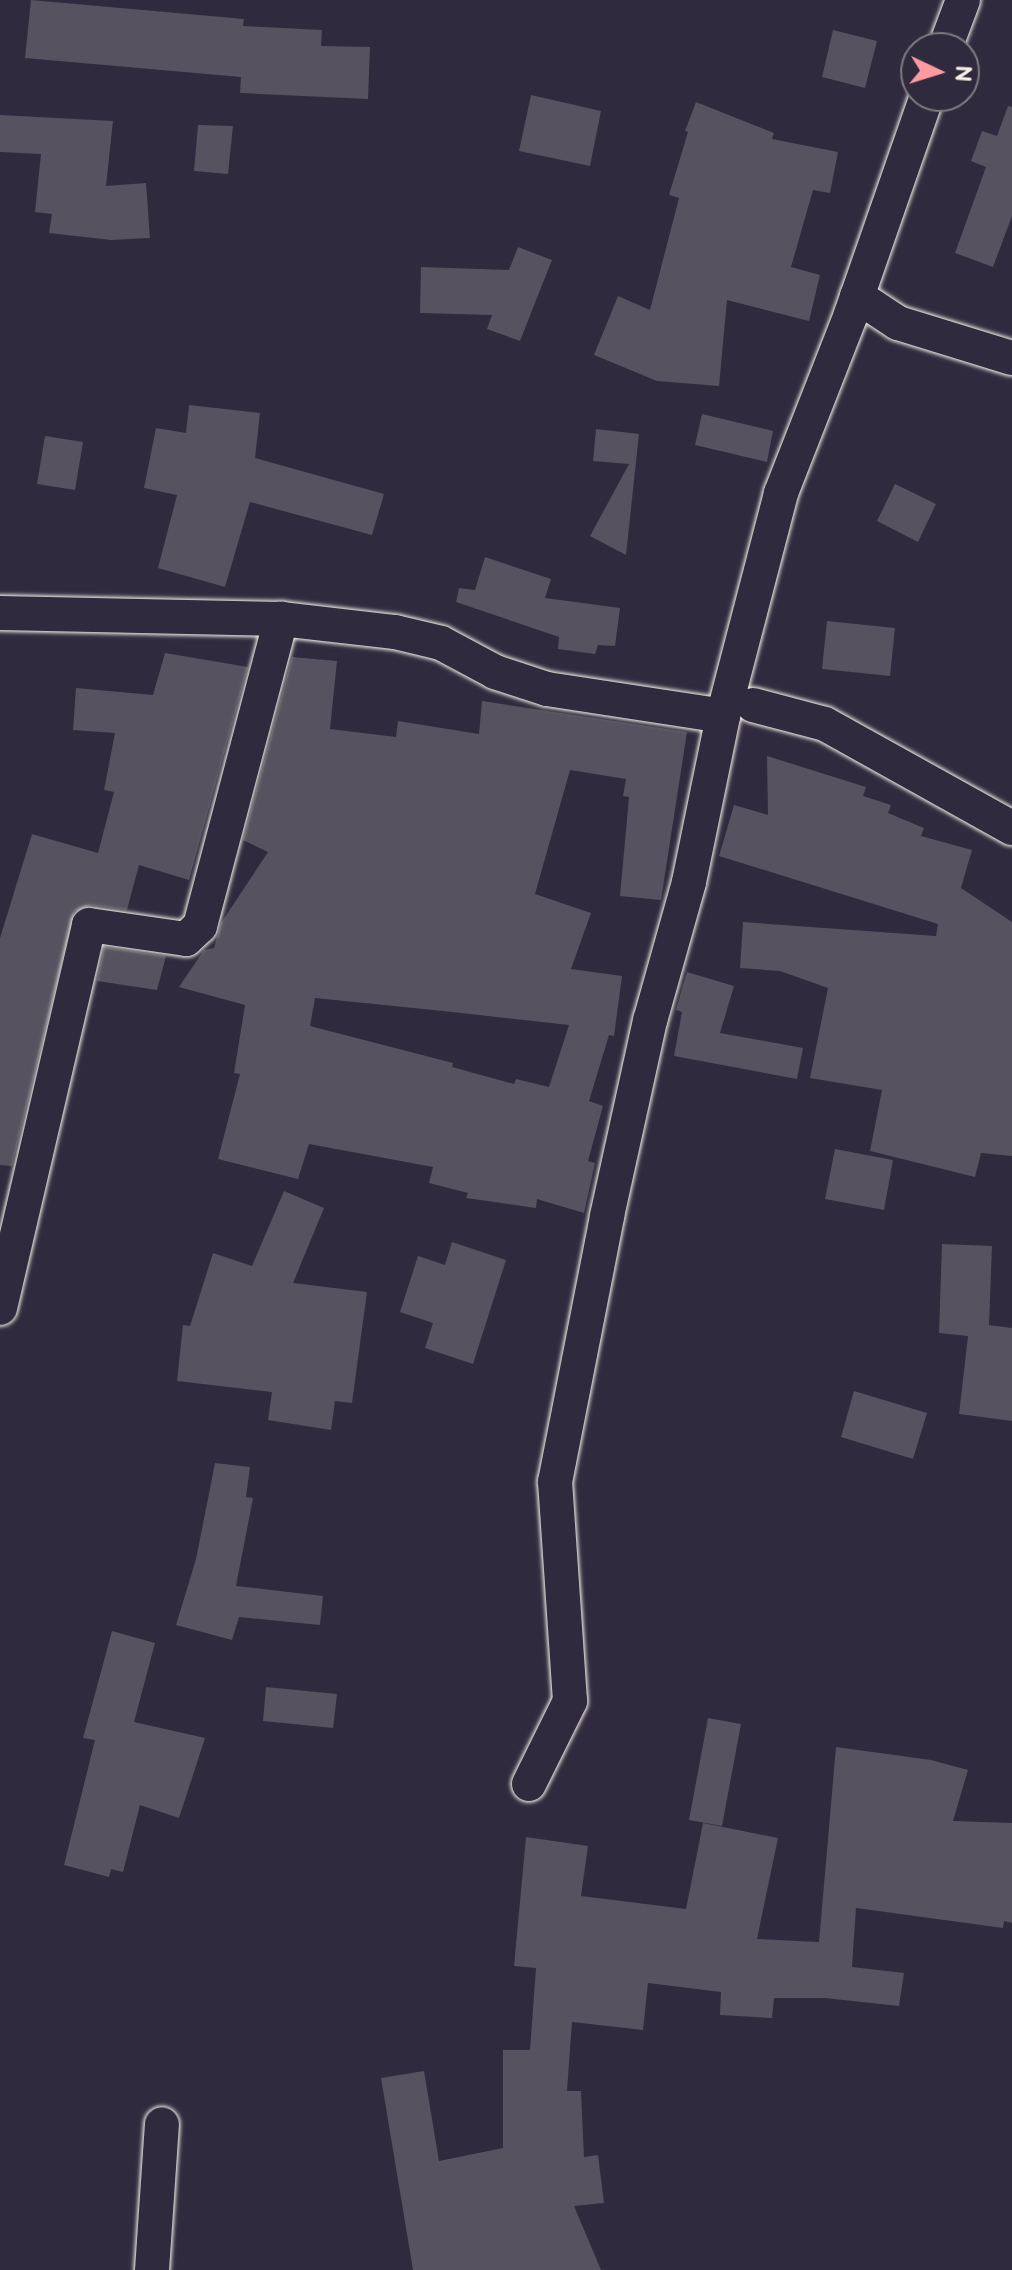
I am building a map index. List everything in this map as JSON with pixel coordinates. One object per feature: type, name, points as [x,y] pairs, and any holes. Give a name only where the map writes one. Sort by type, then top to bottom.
[{"type":"street","points":[[951,32],[963,0]]},
{"type":"street","points":[[529,1784],[570,1701],[555,1482],[610,1201],[650,1021],[738,711],[781,493],[857,296],[921,112]]},
{"type":"street","points":[[857,296],[898,323],[1012,358]]},
{"type":"street","points":[[0,613],[281,619],[395,632],[441,643],[495,672],[547,689],[825,724],[1012,828]]},
{"type":"street","points":[[0,1308],[89,925],[186,939],[200,926],[281,619]]},
{"type":"street","points":[[152,2270],[162,2124]]},
{"type":"building","points":[[31,0],[244,19],[243,26],[322,30],[321,46],[370,47],[368,99],[240,93],[241,77],[25,58]]},
{"type":"building","points":[[833,30],[877,41],[865,88],[822,77]]},
{"type":"building","points":[[531,95],[601,111],[590,166],[519,151]]},
{"type":"building","points":[[696,102],[774,133],[772,139],[838,152],[830,193],[813,190],[791,267],[820,275],[809,321],[727,300],[719,386],[657,381],[594,355],[618,296],[650,310],[679,198],[669,195],[688,132],[685,131]]},
{"type":"building","points":[[1008,106],[1012,107],[1012,216],[993,267],[955,253],[986,167],[971,161],[982,131],[997,136]]},
{"type":"building","points":[[0,115],[113,121],[106,186],[146,183],[150,238],[111,240],[49,233],[52,214],[35,212],[41,154],[0,152]]},
{"type":"building","points":[[198,125],[233,126],[228,174],[194,171]]},
{"type":"building","points":[[518,247],[552,260],[520,341],[487,329],[492,315],[420,313],[421,267],[509,270]]},
{"type":"building","points":[[189,405],[260,413],[255,458],[384,494],[372,535],[250,502],[225,587],[158,568],[177,495],[144,488],[156,428],[186,433]]},
{"type":"building","points":[[702,414],[773,431],[767,462],[695,445]]},
{"type":"building","points":[[596,429],[639,434],[626,555],[590,536],[629,464],[593,461]]},
{"type":"building","points":[[45,436],[83,442],[75,490],[37,484]]},
{"type":"building","points":[[895,484],[936,504],[918,542],[877,521]]},
{"type":"building","points":[[485,557],[551,579],[545,598],[620,608],[615,646],[598,645],[595,654],[558,649],[559,637],[456,602],[459,588],[475,590]]},
{"type":"building","points":[[827,621],[895,628],[890,676],[822,669]]},
{"type":"building","points":[[165,653],[248,667],[189,880],[139,865],[127,910],[91,905],[74,912],[12,1166],[0,1165],[0,938],[32,834],[98,853],[114,792],[104,790],[115,733],[73,730],[76,688],[153,695]]},
{"type":"building","points":[[292,657],[337,661],[330,729],[396,737],[398,721],[479,734],[482,701],[687,732],[661,900],[620,896],[629,797],[623,796],[626,779],[570,770],[535,894],[591,913],[571,969],[622,976],[614,1036],[609,1035],[589,1101],[603,1106],[588,1161],[595,1163],[584,1213],[537,1199],[536,1208],[466,1198],[468,1193],[429,1183],[433,1167],[309,1144],[298,1179],[218,1159],[240,1074],[234,1073],[245,1005],[179,987],[204,950],[214,948],[221,923],[268,852],[243,840]],"holes":[[[315,998],[569,1025],[549,1087],[516,1079],[514,1084],[452,1067],[453,1063],[310,1026]]]},
{"type":"building","points":[[767,756],[866,787],[863,796],[891,805],[888,813],[924,828],[921,836],[972,850],[961,888],[1012,922],[1012,1156],[981,1153],[975,1177],[870,1151],[882,1090],[810,1078],[828,988],[780,971],[740,968],[743,922],[936,936],[938,924],[719,856],[734,805],[768,815]]},
{"type":"building","points":[[104,947],[166,956],[157,990],[97,981]]},
{"type":"building","points":[[687,972],[734,986],[720,1033],[803,1048],[797,1079],[674,1056],[682,1012],[676,1010]]},
{"type":"building","points":[[835,1149],[893,1160],[884,1210],[825,1199]]},
{"type":"building","points":[[284,1191],[324,1208],[293,1283],[367,1292],[352,1403],[335,1401],[331,1430],[268,1420],[272,1392],[177,1381],[183,1325],[190,1326],[213,1253],[252,1266]]},
{"type":"building","points":[[452,1242],[506,1260],[473,1364],[425,1348],[433,1323],[400,1312],[418,1256],[445,1265]]},
{"type":"building","points":[[942,1244],[992,1246],[989,1325],[1012,1328],[1012,1421],[959,1414],[968,1336],[939,1333]]},
{"type":"building","points":[[854,1391],[927,1413],[913,1459],[841,1437]]},
{"type":"building","points":[[215,1463],[250,1467],[246,1497],[253,1498],[236,1586],[323,1596],[320,1625],[239,1617],[232,1640],[176,1625],[196,1559]]},
{"type":"building","points":[[112,1631],[155,1643],[134,1722],[205,1738],[179,1818],[140,1805],[123,1872],[111,1869],[109,1877],[64,1865],[95,1740],[83,1738]]},
{"type":"building","points":[[266,1687],[337,1694],[333,1728],[263,1721]]},
{"type":"building","points":[[708,1718],[741,1724],[722,1826],[689,1820]]},
{"type":"building","points":[[836,1747],[931,1760],[968,1770],[953,1821],[1012,1823],[1012,1923],[1004,1921],[1003,1928],[856,1908],[852,1967],[904,1973],[899,2006],[825,1998],[774,1998],[772,2018],[720,2015],[721,1992],[648,1983],[643,2030],[572,2022],[567,2091],[581,2091],[584,2157],[598,2155],[604,2203],[574,2206],[601,2270],[413,2270],[381,2078],[424,2071],[439,2161],[503,2148],[503,2050],[530,2050],[536,1968],[514,1966],[526,1837],[588,1846],[581,1896],[686,1909],[703,1823],[778,1838],[757,1939],[819,1942]]}]
